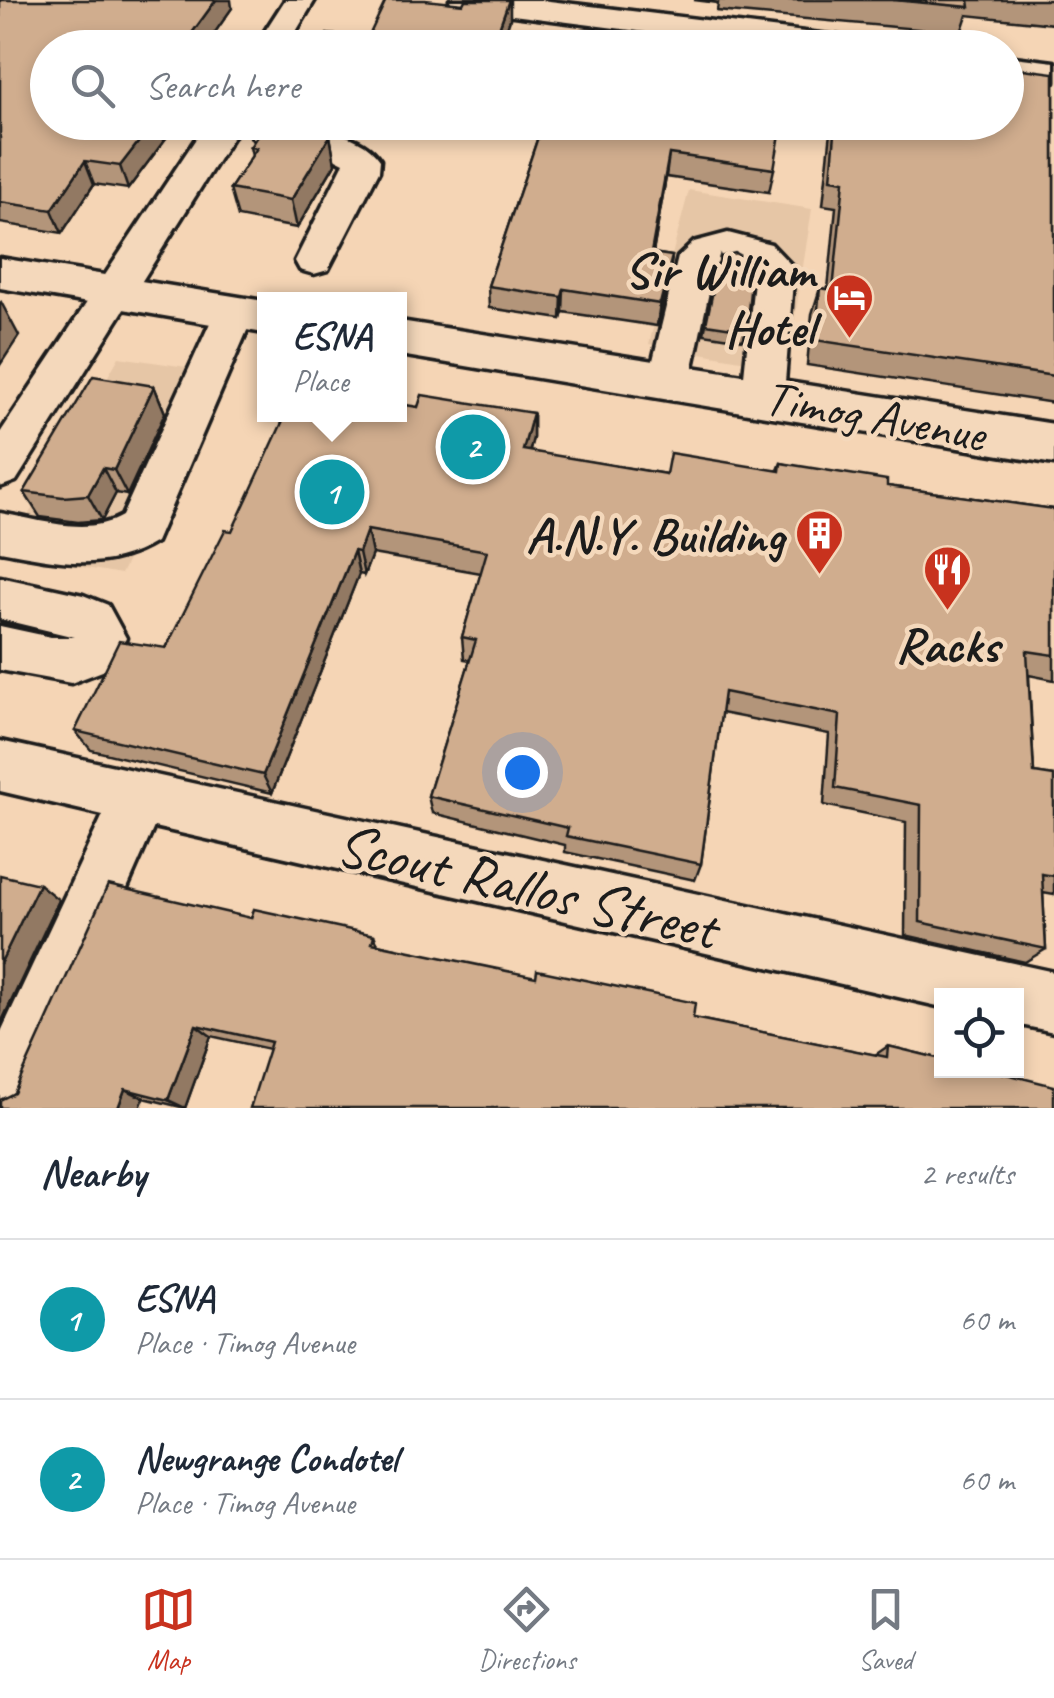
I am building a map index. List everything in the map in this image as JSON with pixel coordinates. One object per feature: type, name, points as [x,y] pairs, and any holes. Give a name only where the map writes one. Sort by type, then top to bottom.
[{"type":"main road","points":[[0,273],[250,314]]},
{"type":"main road","name":"Timog Avenue","points":[[407,339],[1054,444]]},
{"type":"street","points":[[281,30],[300,0]]},
{"type":"street","points":[[466,0],[708,30]]},
{"type":"street","points":[[1024,68],[1054,72]]},
{"type":"street","points":[[0,468],[213,140]]},
{"type":"street","points":[[305,140],[355,152],[362,160],[361,171],[314,261]]},
{"type":"street","points":[[668,381],[697,257],[714,246],[738,244],[762,252],[775,268],[763,395]]},
{"type":"street","points":[[0,532],[100,548],[121,543],[139,529],[250,314]]},
{"type":"street","points":[[0,598],[95,620],[101,629],[101,642],[93,653],[64,660],[0,648]]},
{"type":"street","name":"Scout Rallos Street","points":[[0,766],[1054,1002]]},
{"type":"street","points":[[12,1078],[139,798]]},
{"type":"shaded area","points":[[689,190],[812,209],[787,368],[649,344]]},
{"type":"shaded area","points":[[119,357],[220,372],[121,574],[6,554]]},
{"type":"building","points":[[0,0],[216,0],[194,30],[30,30],[30,140],[140,140],[120,166],[85,161],[52,210],[0,202]]},
{"type":"building","points":[[386,0],[463,4],[465,0],[509,0],[498,30],[372,30]]},
{"type":"building","points":[[893,0],[969,0],[970,7]]},
{"type":"building","points":[[1024,69],[1054,73],[1054,376],[815,340],[820,288],[833,290],[844,181],[831,179],[834,140],[1024,140]]},
{"type":"building","points":[[254,140],[328,140],[291,200],[230,189],[257,148],[250,147]]},
{"type":"building","points":[[537,140],[779,140],[774,169],[669,154],[651,253],[672,256],[660,304],[564,289],[562,297],[488,286]]},
{"type":"building","points":[[735,253],[753,263],[746,330],[706,324],[720,257]]},
{"type":"building","points":[[93,376],[154,386],[114,470],[103,468],[88,495],[63,497],[24,492]]},
{"type":"building","points":[[422,395],[533,413],[523,450],[666,474],[670,453],[780,471],[781,463],[887,480],[887,486],[1054,509],[1054,655],[1027,651],[1034,773],[1054,776],[1054,876],[1042,874],[1046,949],[920,922],[921,805],[835,788],[840,715],[724,692],[701,864],[566,836],[568,828],[428,796],[476,640],[462,637],[487,551],[367,530],[359,552],[354,551],[263,775],[75,731],[119,641],[166,648],[225,530],[232,531],[282,422],[407,422],[407,405],[418,407]]},
{"type":"building","points":[[0,875],[39,884],[0,964]]},
{"type":"building","points":[[108,885],[251,918],[254,909],[374,935],[372,943],[536,977],[537,970],[695,1003],[693,1018],[887,1057],[888,1046],[934,1057],[934,1078],[1022,1078],[1054,1086],[1054,1108],[250,1108],[271,1042],[196,1025],[168,1100],[125,1089],[118,1108],[0,1108],[0,1100],[14,1093]]},
{"type":"place","name":"Sir William Hotel","points":[[849,340]]},
{"type":"place","name":"Newgrange Condotel","points":[[473,447]]},
{"type":"place","name":"ESNA","points":[[332,492]]},
{"type":"place","name":"A.N.Y. Building","points":[[819,576]]},
{"type":"place","name":"Racks","points":[[947,612]]}]
